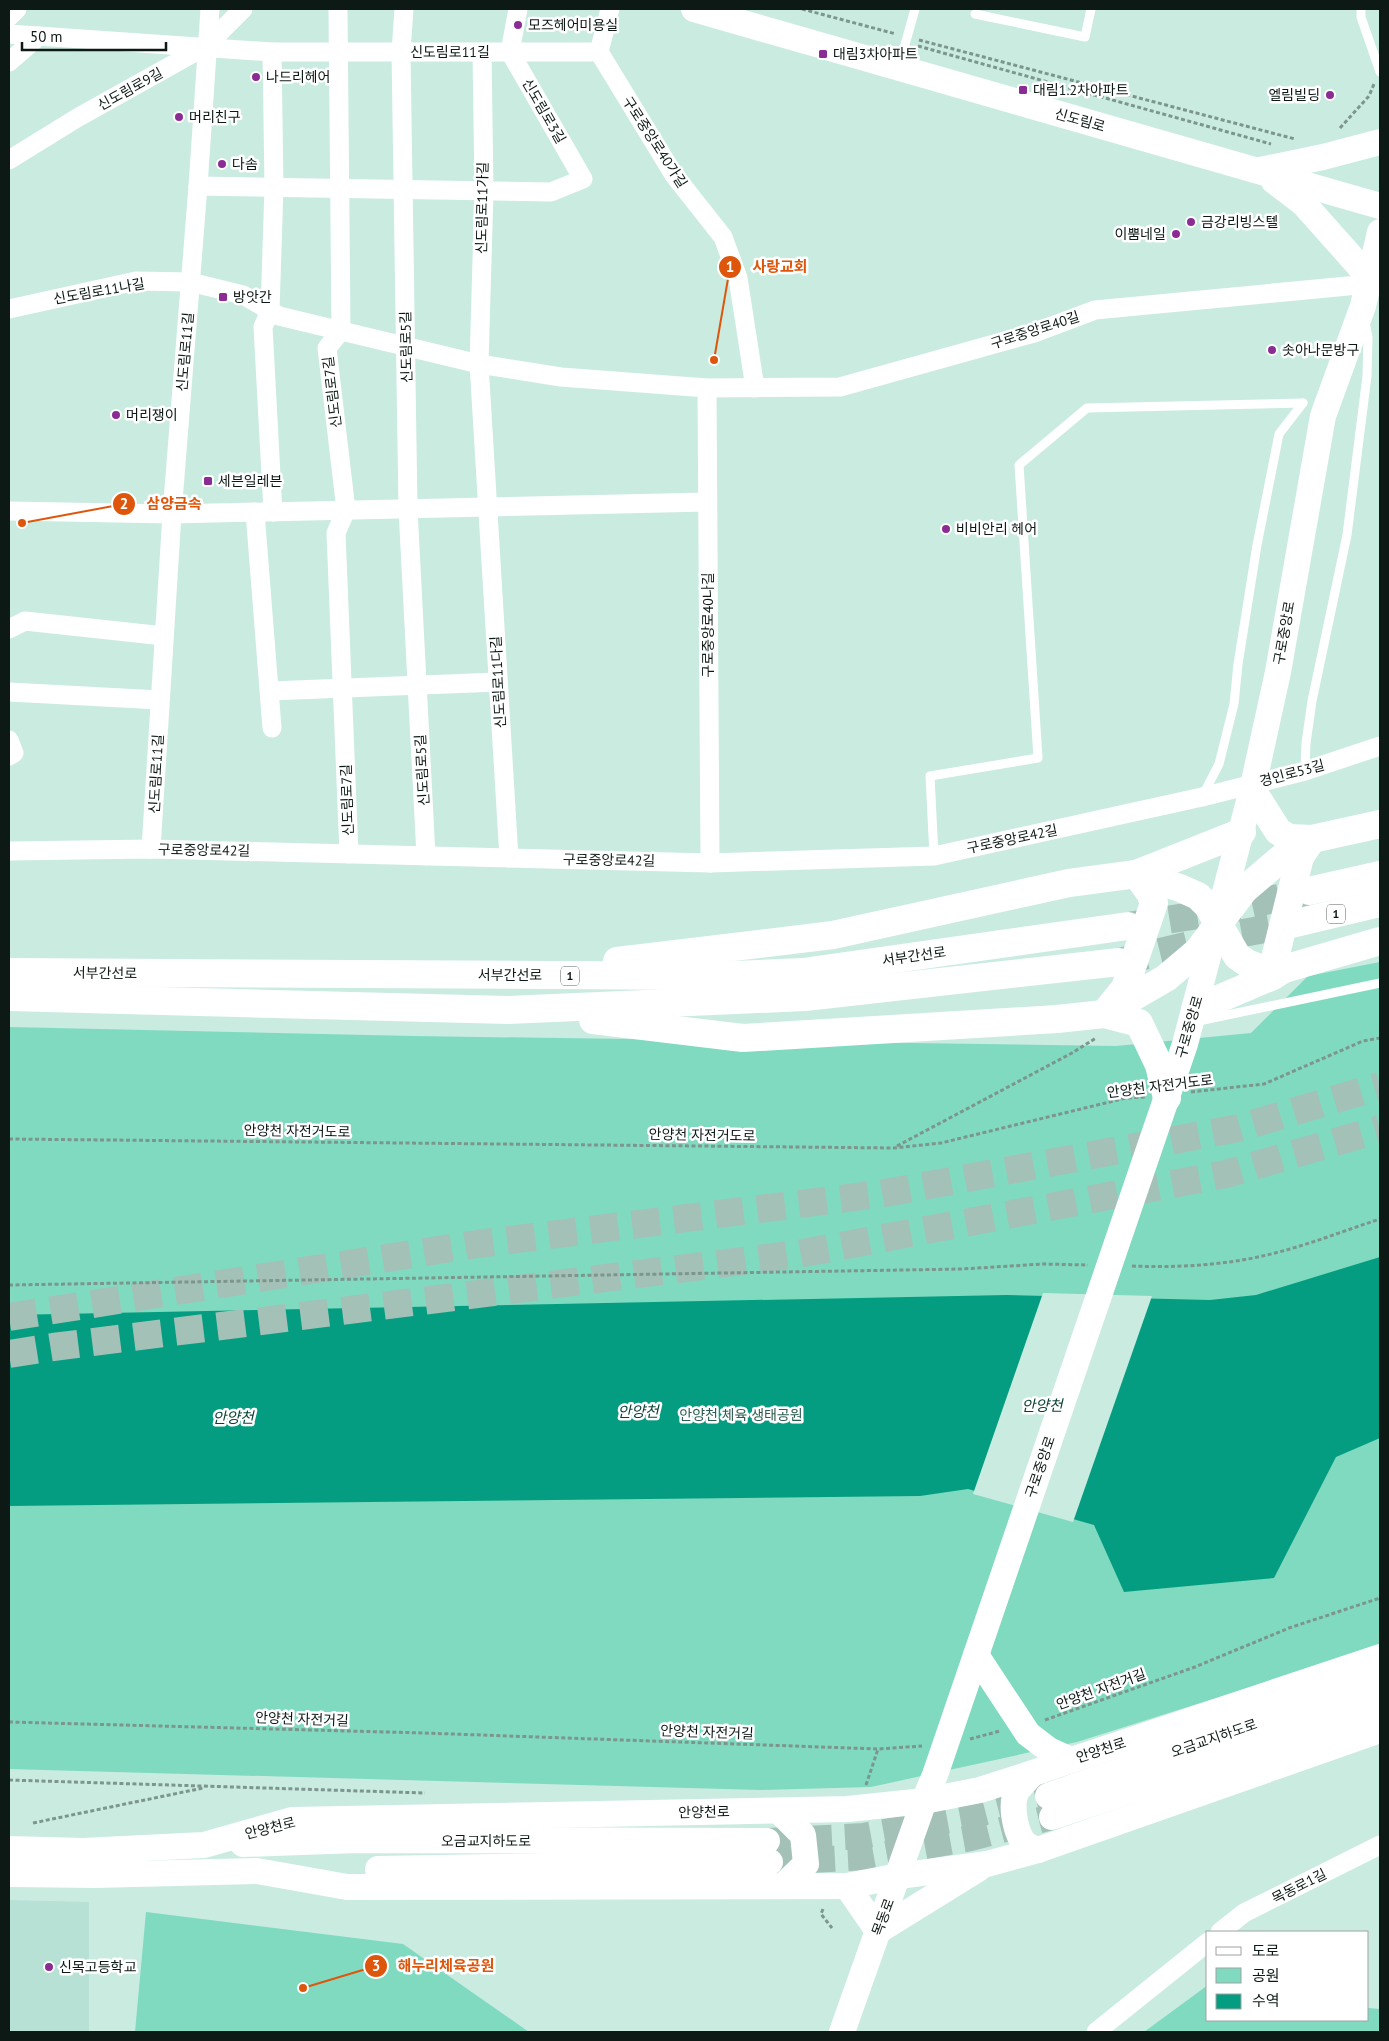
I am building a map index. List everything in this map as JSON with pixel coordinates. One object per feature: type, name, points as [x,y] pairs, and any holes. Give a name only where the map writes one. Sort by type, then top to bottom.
[{"type":"main road","name":"신도림로","points":[[694,9],[1380,206]]},
{"type":"main road","points":[[1257,170],[1323,157],[1380,142]]},
{"type":"main road","points":[[1257,170],[1283,187],[1323,223],[1370,288]]},
{"type":"main road","name":"구로중앙로","points":[[924,1801],[935,1775],[1190,1025],[1244,827],[1278,672],[1323,416],[1370,288],[1380,232]]},
{"type":"main road","points":[[1252,790],[1278,831],[1289,838],[1312,840]]},
{"type":"main road","points":[[1103,1024],[1186,963],[1198,951],[1244,890],[1284,856],[1312,840],[1380,824]]},
{"type":"main road","points":[[500,975],[833,935],[1069,883],[1136,874],[1244,827]]},
{"type":"main road","points":[[1284,969],[1276,962],[1276,954],[1300,857],[1312,840]]},
{"type":"main road","points":[[1136,874],[1180,888],[1198,896],[1208,906],[1237,956],[1247,963],[1260,968],[1284,969]]},
{"type":"main road","points":[[1103,1024],[1124,988],[1154,904],[1150,893],[1136,874]]},
{"type":"main road","name":"1","points":[[1309,891],[1380,875]]},
{"type":"main road","name":"1","points":[[1292,924],[1380,904]]},
{"type":"main road","name":"서부간선로","points":[[9,972],[711,976],[803,972],[1128,926]]},
{"type":"main road","points":[[1190,1025],[1284,969],[1380,941]]},
{"type":"main road","name":"서부간선로","points":[[9,997],[508,1010],[805,997],[1119,962]]},
{"type":"main road","points":[[508,1010],[742,1038],[1057,1019],[1103,1024],[1139,1023],[1145,1031],[1159,1065],[1166,1096]]},
{"type":"main road","points":[[976,1655],[1028,1734],[1060,1755]]},
{"type":"main road","name":"안양천로","points":[[9,1849],[82,1851],[204,1845],[292,1820],[848,1809],[924,1801],[980,1790],[1033,1773],[1060,1755],[1380,1657]]},
{"type":"main road","name":"오금교지하도로","points":[[1380,1680],[1050,1807],[1380,1706]]},
{"type":"main road","points":[[9,1874],[96,1875],[257,1871],[347,1887],[783,1886],[836,1894],[899,1876],[987,1864],[1038,1850],[1380,1730]]},
{"type":"main road","points":[[1033,1773],[1017,1791],[1014,1808],[1018,1832],[1022,1841],[1028,1847],[1038,1850]]},
{"type":"main road","name":"목동로","points":[[842,2032],[899,1876],[924,1801]]},
{"type":"main road","points":[[779,1811],[803,1835],[806,1864],[783,1886]]},
{"type":"main road","name":"오금교지하도로","points":[[204,1845],[358,1840],[769,1852],[257,1871]]},
{"type":"main road","points":[[836,1894],[878,1931],[987,1864]]},
{"type":"street","points":[[9,17],[17,9]]},
{"type":"street","name":"신도림로11길","points":[[152,849],[172,514],[210,9]]},
{"type":"street","name":"신도림로9길","points":[[9,160],[77,118],[206,46],[244,9]]},
{"type":"street","points":[[338,9],[341,331]]},
{"type":"street","name":"신도림로5길","points":[[404,9],[401,52],[408,509],[426,856]]},
{"type":"street","points":[[510,52],[518,9]]},
{"type":"street","points":[[599,52],[610,9]]},
{"type":"street","name":"신도림로11길","points":[[9,34],[272,52],[599,52]]},
{"type":"street","points":[[9,62],[39,36]]},
{"type":"street","points":[[272,52],[274,187],[270,311],[263,327],[264,512],[272,728]]},
{"type":"street","name":"신도림로11가길","points":[[478,364],[484,191],[482,52]]},
{"type":"street","name":"신도림로3길","points":[[484,191],[551,192],[583,179],[510,52]]},
{"type":"street","name":"구로중앙로40가길","points":[[599,52],[674,175],[724,237],[738,278],[755,388]]},
{"type":"street","points":[[198,186],[484,191]]},
{"type":"street","name":"신도림로11나길","points":[[9,309],[136,281],[190,282]]},
{"type":"street","points":[[190,282],[243,295],[279,316],[478,364],[561,377],[707,388]]},
{"type":"street","name":"구로중앙로40길","points":[[707,388],[840,387],[1034,333],[1095,310],[1370,288]]},
{"type":"street","name":"신도림로7길","points":[[341,331],[327,348],[346,510],[336,533],[349,854]]},
{"type":"street","name":"신도림로11다길","points":[[478,364],[508,858]]},
{"type":"street","name":"구로중앙로40나길","points":[[707,388],[710,863]]},
{"type":"street","points":[[10,514],[172,514],[707,502]]},
{"type":"street","points":[[9,628],[25,621],[164,636]]},
{"type":"street","points":[[270,691],[498,682]]},
{"type":"street","points":[[9,692],[160,700]]},
{"type":"street","points":[[9,740],[14,753],[9,756]]},
{"type":"street","name":"경인로53길","points":[[1202,797],[1305,771],[1380,746]]},
{"type":"street","name":"구로중앙로42길","points":[[9,851],[152,849],[710,863],[934,856],[1202,797]]},
{"type":"street","name":"목동로1길","points":[[1221,1931],[1244,1913],[1380,1844]]},
{"type":"street","points":[[1096,2032],[1206,1944]]},
{"type":"lane","points":[[899,68],[916,9]]},
{"type":"lane","points":[[975,14],[1085,37],[1091,9]]},
{"type":"lane","points":[[1361,9],[1361,17],[1380,71]]},
{"type":"lane","points":[[1305,771],[1308,726],[1347,535],[1367,376],[1370,288]]},
{"type":"lane","points":[[934,856],[930,776],[1038,758],[1019,465],[1087,408],[1303,403],[1280,434],[1257,545],[1238,664],[1234,704],[1219,764],[1202,797]]},
{"type":"lane","points":[[1190,1025],[1380,983]]},
{"type":"path","points":[[802,9],[1274,144]]},
{"type":"path","points":[[907,39],[1296,139]]},
{"type":"path","points":[[1336,130],[1344,126],[1369,96],[1380,71]]},
{"type":"path","points":[[894,1148],[1072,1053],[1103,1024]]},
{"type":"path","name":"안양천 자전거도로","points":[[9,1139],[894,1148],[941,1143],[1126,1098],[1166,1096],[1264,1084],[1363,1041],[1380,1038]]},
{"type":"path","points":[[1170,1267],[1208,1265],[1275,1253],[1380,1219]]},
{"type":"path","points":[[9,1285],[962,1269],[1043,1264]]},
{"type":"path","name":"안양천 자전거길","points":[[1038,1722],[1195,1667],[1288,1628],[1380,1598]]},
{"type":"path","name":"안양천 자전거길","points":[[9,1722],[424,1733],[878,1749],[931,1745]]},
{"type":"path","points":[[966,1740],[1002,1731]]},
{"type":"path","points":[[866,1785],[878,1749]]},
{"type":"path","points":[[34,1823],[208,1787]]},
{"type":"path","points":[[832,1928],[821,1914],[836,1894]]},
{"type":"shaded area","name":"신목고등학교","points":[[9,1900],[89,1902],[89,2032],[9,2032]]},
{"type":"green space","name":"안양천 체육 생태공원","points":[[1380,962],[1380,1646],[1077,1742],[871,1787],[761,1790],[9,1769],[9,1027],[413,1036],[1116,1046],[1251,1033],[1308,976]]},
{"type":"green space","points":[[146,1912],[403,1944],[529,2032],[135,2032]]},
{"type":"green space","points":[[1206,1986],[1206,2021],[1369,2021],[1369,2008],[1380,2009],[1380,2032],[1144,2032]]},
{"type":"water","name":"안양천","points":[[1380,1257],[1380,1438],[1336,1457],[1274,1578],[1124,1592],[1094,1525],[968,1489],[920,1496],[9,1506],[9,1315],[1007,1295],[1210,1300],[1256,1295]]},
{"type":"pier","points":[[1043,1293],[1152,1296],[1073,1522],[973,1494]]},
{"type":"tunnel","points":[[1128,926],[1217,912],[1309,891]]},
{"type":"tunnel","points":[[1119,962],[1222,937],[1292,924]]},
{"type":"tunnel","points":[[9,1317],[477,1244],[880,1194],[1239,1128],[1380,1086]]},
{"type":"tunnel","points":[[9,1354],[798,1254],[1226,1174],[1380,1129]]},
{"type":"tunnel","points":[[767,1841],[863,1836],[967,1817],[1048,1796]]},
{"type":"tunnel","points":[[770,1862],[867,1857],[971,1838],[1052,1817]]},
{"type":"place","name":"모즈헤어미용실","points":[[518,25]]},
{"type":"place","name":"대림3차아파트","points":[[823,54]]},
{"type":"place","name":"나드리헤어","points":[[256,77]]},
{"type":"place","name":"대림1.2차아파트","points":[[1023,90]]},
{"type":"place","name":"엘림빌딩","points":[[1330,95]]},
{"type":"place","name":"머리친구","points":[[179,117]]},
{"type":"place","name":"다솜","points":[[222,164]]},
{"type":"place","name":"금강리빙스텔","points":[[1191,222]]},
{"type":"place","name":"이뿜네일","points":[[1176,234]]},
{"type":"place","name":"방앗간","points":[[223,297]]},
{"type":"place","name":"솟아나문방구","points":[[1272,350]]},
{"type":"place","name":"사랑교회","points":[[714,360]]},
{"type":"place","name":"머리쟁이","points":[[116,415]]},
{"type":"place","name":"세븐일레븐","points":[[208,481]]},
{"type":"place","name":"삼양금속","points":[[22,523]]},
{"type":"place","name":"비비안리 헤어","points":[[946,529]]},
{"type":"place","name":"신목고등학교","points":[[49,1967]]},
{"type":"place","name":"해누리체육공원","points":[[303,1988]]}]
